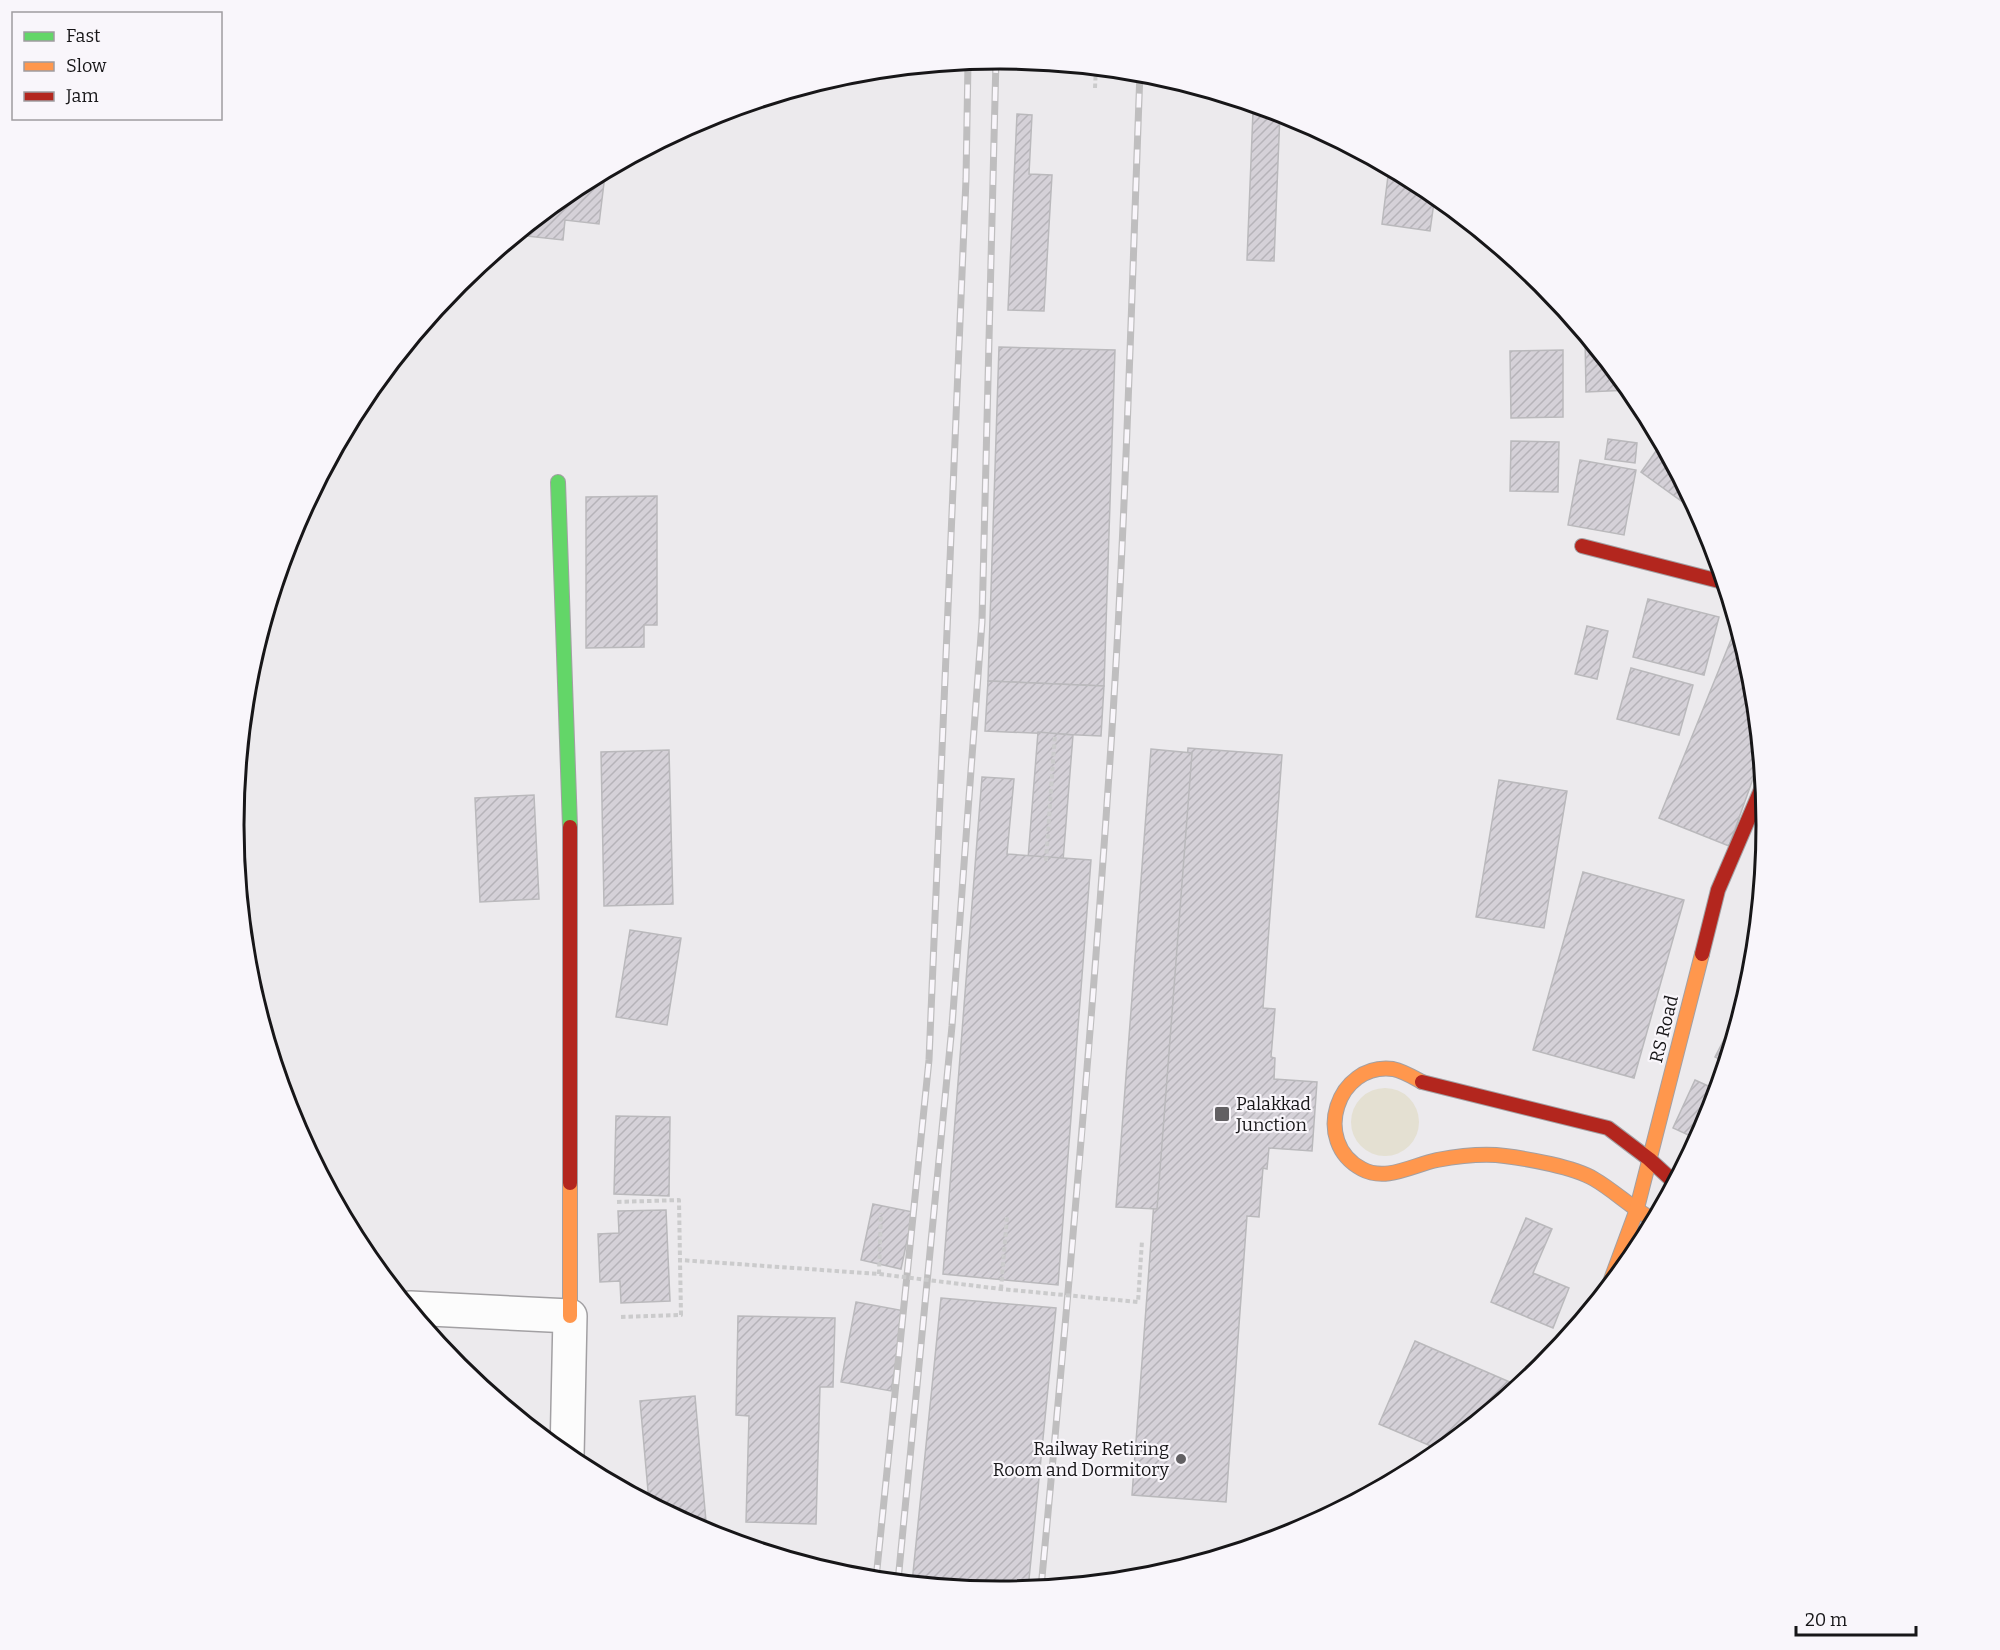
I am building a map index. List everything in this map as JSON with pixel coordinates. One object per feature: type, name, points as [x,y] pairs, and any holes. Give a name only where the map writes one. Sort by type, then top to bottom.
[{"type":"street","points":[[558,482],[570,801],[570,1316],[567,1445]]},
{"type":"street","points":[[1582,546],[1715,580]]},
{"type":"street","name":"RS Road","points":[[1618,1260],[1636,1212],[1718,890],[1755,802]]},
{"type":"street","points":[[1647,1217],[1636,1212],[1593,1178],[1507,1156],[1468,1156],[1417,1165],[1393,1174],[1370,1173],[1350,1160],[1341,1151],[1336,1141],[1333,1118],[1336,1104],[1342,1092],[1357,1078],[1376,1070],[1389,1069],[1403,1072],[1425,1083],[1608,1128],[1669,1177]]},
{"type":"street","points":[[420,1308],[570,1316]]},
{"type":"path","points":[[1095,88],[1096,75]]},
{"type":"path","points":[[1046,861],[1055,734]]},
{"type":"path","points":[[617,1202],[679,1200],[681,1315],[621,1317]]},
{"type":"path","points":[[879,1274],[880,1213]]},
{"type":"path","points":[[1000,1289],[1007,1216]]},
{"type":"path","points":[[680,1260],[879,1274],[1000,1289],[1138,1302],[1142,1241]]},
{"type":"shaded area","points":[[1378,1088],[1392,1088],[1404,1093],[1414,1103],[1419,1122],[1414,1141],[1404,1151],[1392,1156],[1378,1156],[1366,1151],[1356,1141],[1351,1129],[1351,1115],[1356,1103],[1366,1093]]},
{"type":"building","points":[[1253,113],[1280,123],[1274,261],[1247,260]]},
{"type":"building","points":[[1017,114],[1032,115],[1029,174],[1052,175],[1044,311],[1008,310]]},
{"type":"building","points":[[1388,176],[1434,206],[1430,231],[1382,224]]},
{"type":"building","points":[[604,183],[599,224],[565,220],[563,240],[527,236],[580,196]]},
{"type":"building","points":[[999,347],[1115,350],[1104,686],[988,681]]},
{"type":"building","points":[[1585,347],[1619,391],[1586,392]]},
{"type":"building","points":[[1563,350],[1563,417],[1511,418],[1510,351]]},
{"type":"building","points":[[1608,439],[1637,443],[1635,463],[1605,459]]},
{"type":"building","points":[[1511,441],[1559,442],[1558,492],[1510,491]]},
{"type":"building","points":[[1657,450],[1683,502],[1641,472]]},
{"type":"building","points":[[1580,460],[1636,470],[1624,535],[1568,525]]},
{"type":"building","points":[[657,496],[657,625],[644,625],[644,647],[586,648],[586,497]]},
{"type":"building","points":[[1648,599],[1719,617],[1704,675],[1633,657]]},
{"type":"building","points":[[1587,626],[1608,631],[1597,679],[1575,674]]},
{"type":"building","points":[[1732,638],[1750,726],[1754,776],[1729,846],[1659,818]]},
{"type":"building","points":[[1631,668],[1693,685],[1679,735],[1617,719]]},
{"type":"building","points":[[988,681],[1104,686],[1101,736],[985,731]]},
{"type":"building","points":[[1038,732],[1073,735],[1063,861],[1028,859]]},
{"type":"building","points":[[1188,748],[1282,755],[1263,1008],[1275,1009],[1271,1057],[1275,1058],[1274,1079],[1317,1082],[1312,1151],[1269,1148],[1267,1169],[1263,1168],[1259,1217],[1247,1216],[1226,1502],[1132,1495]]},
{"type":"building","points":[[1151,749],[1192,753],[1157,1209],[1116,1207]]},
{"type":"building","points":[[669,750],[673,904],[604,906],[601,752]]},
{"type":"building","points":[[982,777],[1014,779],[1007,854],[1091,860],[1058,1285],[943,1274]]},
{"type":"building","points":[[1499,780],[1567,791],[1544,928],[1476,917]]},
{"type":"building","points":[[534,795],[539,899],[480,902],[475,798]]},
{"type":"building","points":[[1583,872],[1684,900],[1634,1078],[1533,1050]]},
{"type":"building","points":[[630,930],[681,938],[667,1025],[616,1017]]},
{"type":"building","points":[[1725,1038],[1719,1059],[1715,1057]]},
{"type":"building","points":[[1695,1080],[1709,1086],[1689,1135],[1673,1128]]},
{"type":"building","points":[[616,1116],[670,1117],[669,1196],[614,1194]]},
{"type":"building","points":[[873,1204],[913,1212],[901,1269],[861,1260]]},
{"type":"building","points":[[666,1210],[670,1301],[621,1303],[620,1281],[600,1282],[598,1234],[619,1233],[618,1211]]},
{"type":"building","points":[[1526,1218],[1552,1229],[1533,1273],[1569,1288],[1553,1328],[1491,1302]]},
{"type":"building","points":[[941,1298],[1056,1308],[1029,1580],[1000,1581],[913,1576]]},
{"type":"building","points":[[856,1302],[905,1311],[891,1391],[841,1382]]},
{"type":"building","points":[[738,1316],[835,1318],[833,1387],[820,1387],[816,1524],[746,1522],[749,1416],[736,1415]]},
{"type":"building","points":[[1415,1341],[1510,1382],[1460,1425],[1431,1446],[1379,1424]]},
{"type":"building","points":[[695,1396],[706,1521],[648,1494],[640,1401]]},
{"type":"railway","points":[[899,1575],[952,1026],[982,622],[996,69]]},
{"type":"railway","points":[[877,1570],[929,1060],[966,179],[968,70]]},
{"type":"railway","points":[[1042,1579],[1085,1089],[1114,700],[1127,431],[1140,83]]},
{"type":"traffic: fast","points":[[558,482],[570,827]]},
{"type":"traffic: slow","points":[[1618,1260],[1636,1212],[1702,954]]},
{"type":"traffic: slow","points":[[1422,1082],[1393,1069],[1373,1070],[1357,1078],[1345,1090],[1337,1106],[1335,1124],[1337,1141],[1346,1157],[1362,1169],[1380,1174],[1400,1171],[1437,1160],[1471,1155],[1497,1155],[1538,1161],[1563,1167],[1594,1179],[1647,1216]]},
{"type":"traffic: slow","points":[[570,1183],[570,1316]]},
{"type":"traffic: jam","points":[[1582,546],[1715,580]]},
{"type":"traffic: jam","points":[[1702,954],[1718,890],[1755,803]]},
{"type":"traffic: jam","points":[[570,827],[570,1183]]},
{"type":"traffic: jam","points":[[1422,1082],[1608,1128],[1669,1177]]},
{"type":"place","name":"Palakkad Junction","points":[[1222,1114]]},
{"type":"place","name":"Railway Retiring Room and Dormitory","points":[[1181,1459]]}]
